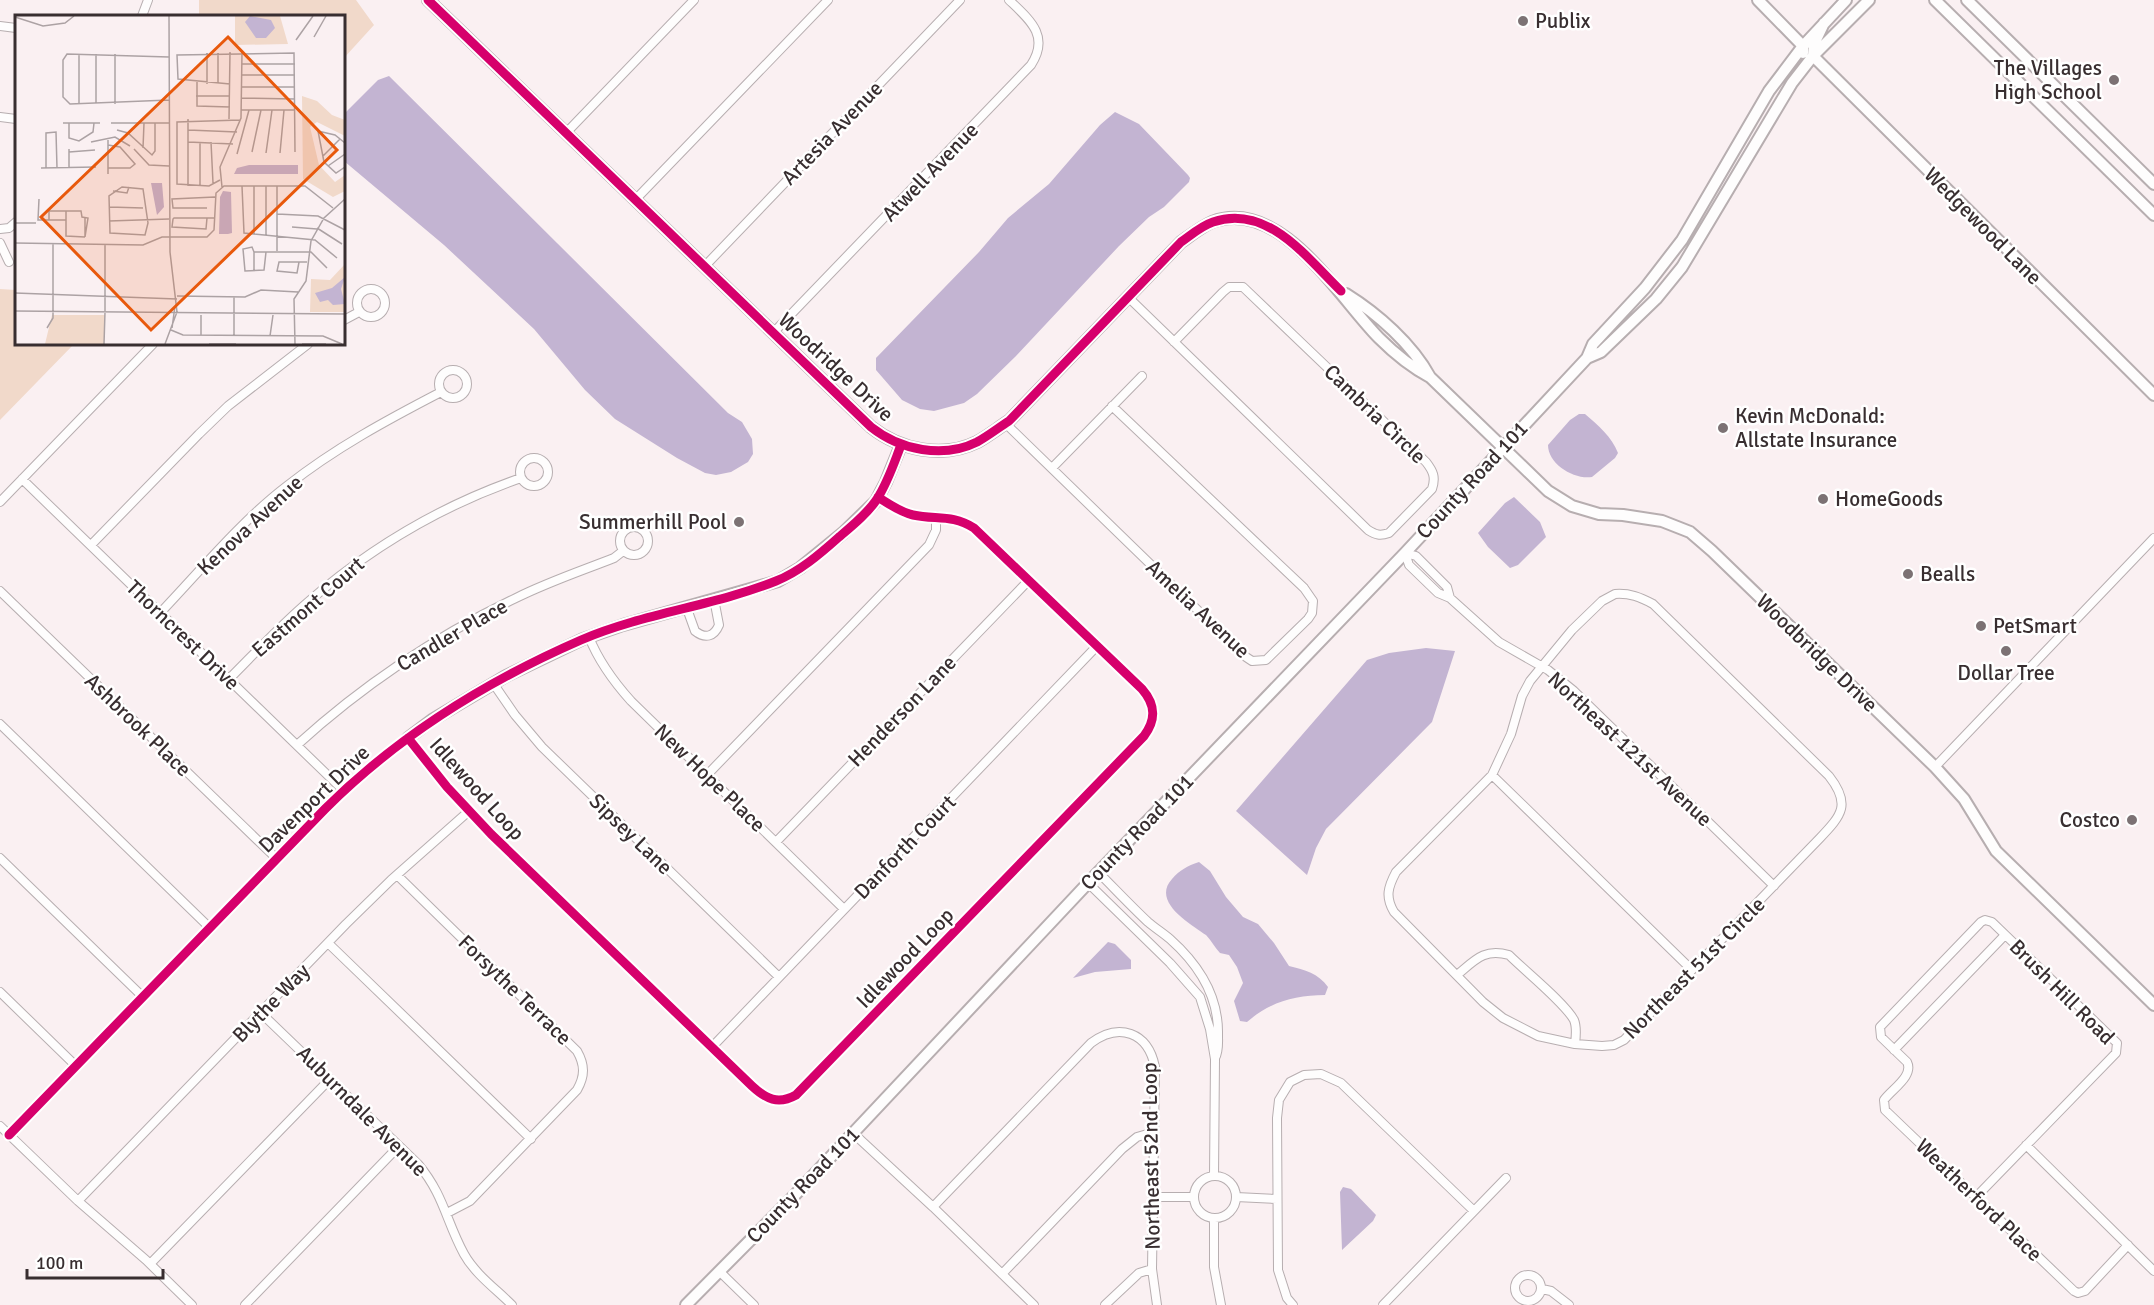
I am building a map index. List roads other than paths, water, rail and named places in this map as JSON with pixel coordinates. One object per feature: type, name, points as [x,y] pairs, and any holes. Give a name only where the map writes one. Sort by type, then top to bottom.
[{"type":"street","points":[[142,15],[148,0]]},
{"type":"street","name":"Woodridge Drive","points":[[429,0],[871,427],[882,436],[901,445],[922,450],[957,448],[975,443],[1005,423],[1181,242],[1213,222],[1228,219],[1262,223],[1277,231],[1341,291]]},
{"type":"street","points":[[566,134],[694,0]]},
{"type":"street","points":[[635,200],[828,0]]},
{"type":"street","name":"Artesia Avenue","points":[[704,267],[960,0]]},
{"type":"street","name":"Atwell Avenue","points":[[773,333],[1031,65],[1039,48],[1037,32],[1032,23],[1009,0]]},
{"type":"street","points":[[1758,0],[1803,46],[1802,62],[1792,83]]},
{"type":"street","name":"County Road 101","points":[[686,1305],[853,1133],[1405,553],[1587,358],[1593,344],[1610,323],[1646,288],[1682,240],[1769,91],[1803,46],[1846,0]]},
{"type":"street","name":"County Road 101","points":[[1587,358],[1601,352],[1656,299],[1682,267],[1792,83],[1813,56],[1869,0]]},
{"type":"street","points":[[1935,0],[2154,215]]},
{"type":"street","points":[[1967,0],[2154,184]]},
{"type":"street","points":[[1813,56],[1814,44],[1824,23]]},
{"type":"street","points":[[0,26],[15,28]]},
{"type":"street","name":"Wedgewood Lane","points":[[1813,56],[2154,395]]},
{"type":"street","points":[[0,117],[15,119]]},
{"type":"street","points":[[1721,174],[1733,181]]},
{"type":"street","points":[[0,229],[9,228],[15,223]]},
{"type":"street","points":[[0,243],[9,262]]},
{"type":"street","points":[[1659,271],[1670,281]]},
{"type":"street","name":"Cambria Circle","points":[[1128,297],[1174,342],[1368,530],[1383,536],[1389,533],[1432,489],[1435,482],[1434,474],[1426,462],[1243,287],[1229,287],[1174,342]]},
{"type":"street","name":"Woodbridge Drive","points":[[1341,291],[1353,309],[1379,338],[1411,367],[1430,377],[1548,491],[1572,506],[1599,514],[1662,521],[1690,532],[1712,550],[1935,767],[1964,799],[1996,851],[2154,1005]]},
{"type":"street","points":[[345,320],[359,312]]},
{"type":"street","points":[[0,502],[152,345]]},
{"type":"street","points":[[91,545],[228,406],[307,345]]},
{"type":"street","points":[[1052,468],[1142,376]]},
{"type":"street","name":"Kenova Avenue","points":[[160,613],[248,520],[287,486],[340,447],[441,392]]},
{"type":"street","name":"Amelia Avenue","points":[[1005,423],[1252,661],[1260,662],[1270,657],[1308,619],[1313,608],[1313,601],[1309,594],[1112,406]]},
{"type":"street","name":"Davenport Drive","points":[[9,1135],[344,791],[408,738],[432,720],[494,683],[541,658],[589,637],[778,580],[800,568],[843,533],[878,497],[901,445]]},
{"type":"street","name":"Eastmont Court","points":[[229,679],[309,601],[370,553],[439,513],[521,478]]},
{"type":"street","name":"Thorncrest Drive","points":[[22,479],[344,791]]},
{"type":"street","name":"Idlewood Loop","points":[[408,738],[469,812],[764,1097],[782,1101],[796,1095],[1137,744],[1150,728],[1154,711],[1152,703],[1142,689],[974,528],[957,519],[914,515],[878,497]]},
{"type":"street","points":[[707,775],[929,544],[936,530],[936,516]]},
{"type":"street","points":[[1935,767],[2154,540]]},
{"type":"street","name":"Candler Place","points":[[297,745],[368,686],[452,631],[518,597],[614,558],[623,551]]},
{"type":"street","name":"Northeast 121st Avenue","points":[[1405,553],[1416,556],[1447,587],[1450,598],[1499,642],[1541,666],[1574,691],[1774,886]]},
{"type":"street","name":"Henderson Lane","points":[[776,842],[1029,580]]},
{"type":"street","name":"Ashbrook Place","points":[[0,591],[277,859]]},
{"type":"street","name":"Northeast 51st Circle","points":[[1615,594],[1626,594],[1640,597],[1653,604],[1664,614],[1829,776],[1842,796],[1840,814],[1835,822],[1774,886],[1624,1040],[1614,1045],[1602,1046],[1575,1044],[1538,1036],[1503,1018],[1483,1002],[1394,912],[1389,903],[1388,890],[1396,872],[1492,775],[1511,734],[1522,696],[1541,666],[1572,630],[1602,601],[1615,594]]},
{"type":"street","points":[[686,606],[695,632],[706,636],[712,635],[720,625],[714,599]]},
{"type":"street","name":"New Hope Place","points":[[589,637],[613,681],[844,909]]},
{"type":"street","name":"Danforth Court","points":[[712,1047],[1097,646]]},
{"type":"street","name":"Sipsey Lane","points":[[494,683],[515,715],[542,747],[779,977]]},
{"type":"street","points":[[0,724],[210,928]]},
{"type":"street","points":[[1492,775],[1692,970]]},
{"type":"street","name":"Blythe Way","points":[[78,1201],[328,943],[397,875],[469,812]]},
{"type":"street","points":[[0,858],[143,997]]},
{"type":"street","points":[[1098,873],[1197,967],[1210,991],[1216,1010],[1218,1053],[1215,1059]]},
{"type":"street","name":"Forsythe Terrace","points":[[397,875],[572,1045],[582,1059],[584,1075],[577,1090],[471,1201],[447,1213]]},
{"type":"street","points":[[1089,883],[1170,963],[1200,997],[1210,1029],[1215,1059],[1214,1176]]},
{"type":"street","name":"Brush Hill Road","points":[[1894,1050],[1881,1037],[1880,1027],[1981,922],[1986,920],[1992,922],[2006,935],[2117,1045],[2116,1053],[1976,1197]]},
{"type":"street","points":[[1894,1050],[2006,935]]},
{"type":"street","points":[[328,943],[531,1139]]},
{"type":"street","points":[[1457,975],[1485,953],[1497,952],[1509,955],[1564,1007],[1574,1021],[1577,1033],[1575,1044]]},
{"type":"street","points":[[0,992],[76,1066]]},
{"type":"street","name":"Auburndale Avenue","points":[[261,1013],[430,1178],[464,1254],[512,1305]]},
{"type":"street","name":"Northeast 52nd Loop","points":[[933,1207],[1091,1043],[1109,1032],[1129,1033],[1138,1037],[1147,1046],[1155,1067],[1152,1269],[1157,1305]]},
{"type":"street","name":"Weatherford Place","points":[[1894,1050],[1908,1064],[1909,1071],[1884,1100],[1884,1108],[2076,1292],[2085,1291],[2128,1245]]},
{"type":"street","points":[[1293,1305],[1287,1298],[1278,1270],[1279,1100],[1290,1083],[1304,1075],[1321,1074],[1341,1083],[1474,1211]]},
{"type":"street","points":[[150,1264],[330,1079]]},
{"type":"street","points":[[0,1126],[192,1305]]},
{"type":"street","points":[[1002,1274],[1122,1149],[1137,1137],[1154,1132]]},
{"type":"street","points":[[853,1133],[1034,1305]]},
{"type":"street","points":[[245,1305],[399,1146]]},
{"type":"street","points":[[2026,1146],[2154,1271]]},
{"type":"street","points":[[1214,1176],[1227,1180],[1232,1185],[1236,1197],[1227,1214],[1214,1218],[1202,1214],[1194,1197],[1202,1180],[1214,1176]]},
{"type":"street","points":[[1383,1305],[1506,1178]]},
{"type":"street","points":[[1154,1197],[1194,1197]]},
{"type":"street","points":[[1236,1197],[1278,1199]]},
{"type":"street","points":[[1214,1218],[1214,1267],[1221,1305]]},
{"type":"street","points":[[1105,1305],[1139,1272],[1152,1269]]},
{"type":"street","points":[[720,1272],[754,1305]]},
{"type":"street","points":[[1542,1289],[1551,1291],[1569,1305]]},
{"type":"place","name":"Publix","points":[[1523,21]]},
{"type":"place","name":"The Villages High School","points":[[2114,80]]},
{"type":"place","name":"Kevin McDonald: Allstate Insurance","points":[[1723,428]]},
{"type":"place","name":"HomeGoods","points":[[1823,499]]},
{"type":"place","name":"Summerhill Pool","points":[[739,522]]},
{"type":"place","name":"Bealls","points":[[1908,574]]},
{"type":"place","name":"PetSmart","points":[[1981,626]]},
{"type":"place","name":"Dollar Tree","points":[[2006,651]]},
{"type":"place","name":"Costco","points":[[2132,820]]}]
